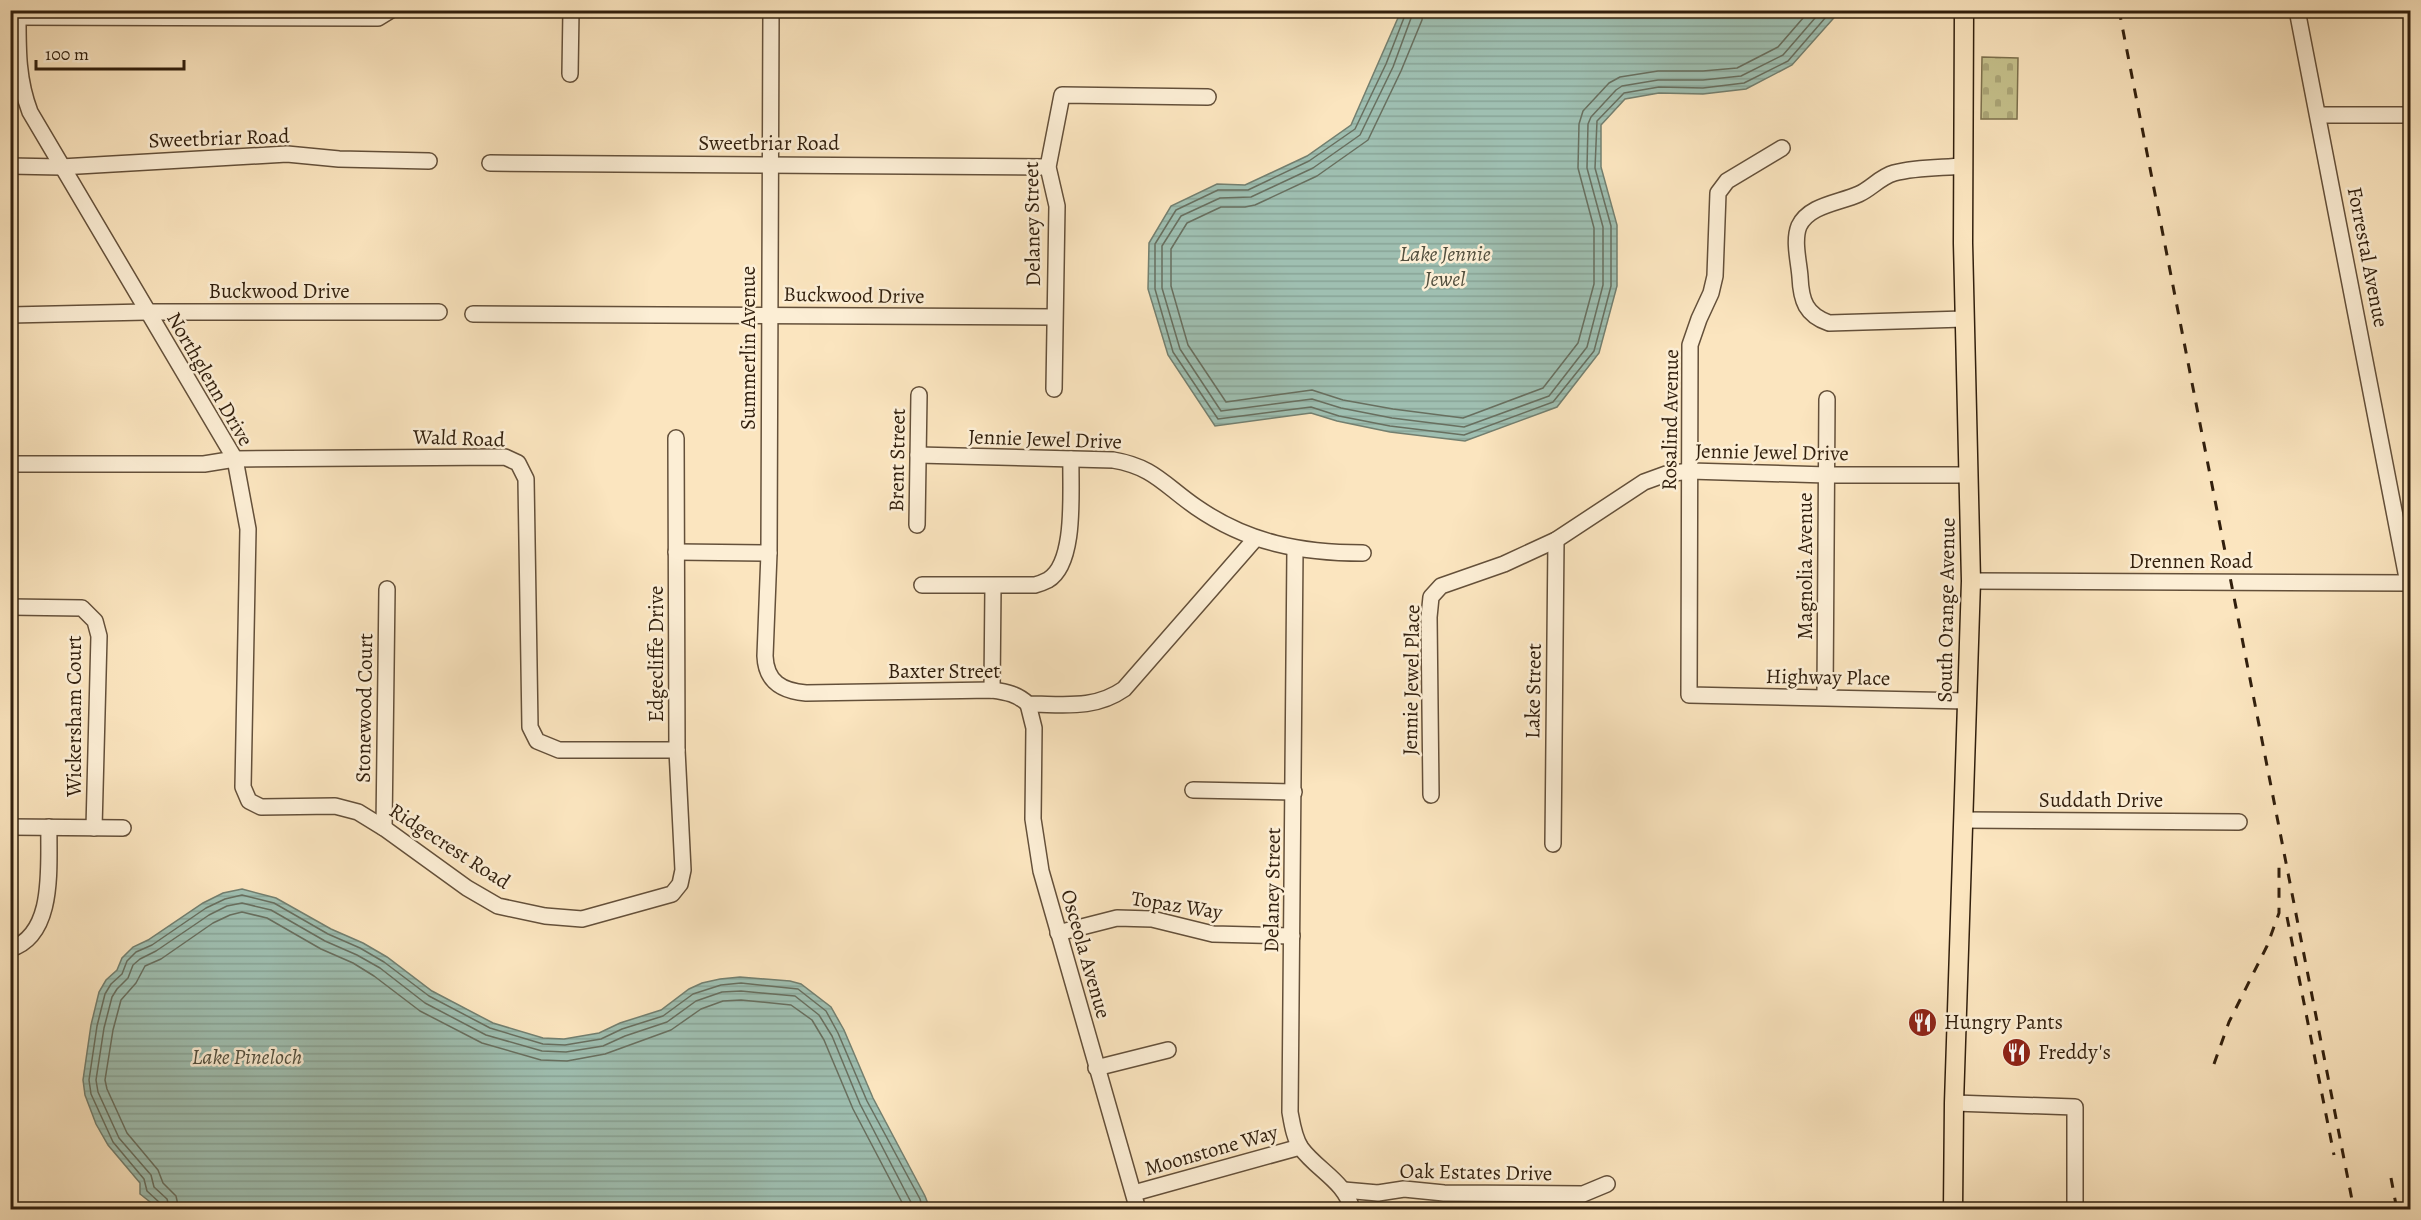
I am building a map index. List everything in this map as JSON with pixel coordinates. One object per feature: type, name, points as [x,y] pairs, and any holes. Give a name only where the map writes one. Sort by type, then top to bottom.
[{"type":"main road","name":"South Orange Avenue","points":[[1953,1209],[1954,1103],[1971,581],[1964,319],[1964,10]]},
{"type":"street","points":[[15,15],[378,18],[392,10]]},
{"type":"street","points":[[570,74],[571,10]]},
{"type":"street","name":"Summerlin Avenue","points":[[771,10],[768,553],[765,666],[774,682]]},
{"type":"street","name":"Forrestal Avenue","points":[[2297,10],[2409,583]]},
{"type":"street","name":"Northglenn Drive","points":[[15,15],[17,63],[21,90],[30,112],[146,312],[235,459],[248,529],[243,787],[249,801]]},
{"type":"street","name":"Delaney Street","points":[[1054,389],[1057,206],[1048,167],[1062,95],[1208,97]]},
{"type":"street","points":[[2319,115],[2410,115]]},
{"type":"street","name":"Rosalind Avenue","points":[[1689,696],[1690,345],[1711,293],[1715,276],[1718,193],[1727,181],[1782,148]]},
{"type":"street","name":"Sweetbriar Road","points":[[10,166],[61,166],[287,154],[339,159],[429,160]]},
{"type":"street","name":"Sweetbriar Road","points":[[490,163],[1048,167]]},
{"type":"street","points":[[1963,166],[1913,169],[1881,178],[1860,194],[1822,207],[1808,215],[1800,226],[1797,240],[1803,304],[1820,320],[1829,323],[1964,319]]},
{"type":"street","name":"Buckwood Drive","points":[[10,315],[146,312],[439,312]]},
{"type":"street","name":"Buckwood Drive","points":[[473,314],[1054,317]]},
{"type":"street","name":"Brent Street","points":[[916,525],[918,396]]},
{"type":"street","name":"Magnolia Avenue","points":[[1825,697],[1827,399]]},
{"type":"street","name":"Edgecliffe Drive","points":[[676,438],[677,750],[683,870]]},
{"type":"street","name":"Jennie Jewel Drive","points":[[918,455],[1113,460],[1147,469],[1210,516],[1256,538],[1295,549],[1325,553],[1363,553]]},
{"type":"street","name":"Wald Road","points":[[10,464],[204,465],[235,459],[505,457],[518,463],[526,480],[530,727],[537,741],[559,750],[677,750]]},
{"type":"street","points":[[922,585],[1035,585],[1050,579],[1063,561],[1070,539],[1071,459]]},
{"type":"street","name":"Jennie Jewel Drive","points":[[1457,579],[1504,564],[1556,540],[1644,482],[1666,474],[1690,471],[1827,475],[1969,475]]},
{"type":"street","name":"Baxter Street","points":[[774,682],[783,689],[806,693],[992,690],[1020,696],[1028,704],[1096,704],[1110,699],[1124,689],[1256,538]]},
{"type":"street","name":"Lake Street","points":[[1553,843],[1556,540]]},
{"type":"street","name":"Delaney Street","points":[[1295,549],[1290,1112],[1300,1147],[1344,1190],[1352,1209]]},
{"type":"street","points":[[676,552],[768,553]]},
{"type":"street","name":"Jennie Jewel Place","points":[[1431,795],[1429,607],[1435,591],[1457,579]]},
{"type":"street","name":"Drennen Road","points":[[1971,581],[2409,583]]},
{"type":"street","points":[[992,690],[993,586]]},
{"type":"street","name":"Stonewood Court","points":[[384,828],[387,589]]},
{"type":"street","name":"Wickersham Court","points":[[10,607],[82,608],[95,621],[99,636],[94,828]]},
{"type":"street","name":"Highway Place","points":[[1689,696],[1967,701]]},
{"type":"street","name":"Osceola Avenue","points":[[1028,704],[1035,728],[1033,794],[1036,843],[1041,870],[1138,1209]]},
{"type":"street","points":[[1193,790],[1294,792]]},
{"type":"street","name":"Ridgecrest Road","points":[[249,801],[261,807],[335,806],[358,812],[467,888],[498,906],[545,916],[582,919],[672,894],[680,884],[683,870]]},
{"type":"street","name":"Suddath Drive","points":[[1963,820],[2239,822]]},
{"type":"street","points":[[10,827],[123,828]]},
{"type":"street","points":[[10,949],[22,946],[38,925],[48,898],[49,827]]},
{"type":"street","name":"Topaz Way","points":[[1058,933],[1117,918],[1152,919],[1213,934],[1292,936]]},
{"type":"street","points":[[1096,1068],[1168,1050]]},
{"type":"street","points":[[1954,1103],[2075,1107],[2074,1209]]},
{"type":"street","name":"Moonstone Way","points":[[1134,1194],[1300,1147]]},
{"type":"street","name":"Oak Estates Drive","points":[[1344,1190],[1378,1193],[1411,1189],[1444,1193],[1583,1194],[1607,1184]]},
{"type":"green space","points":[[1982,57],[2018,58],[2017,119],[1981,119]]},
{"type":"water","name":"Lake Jennie Jewel","points":[[1401,11],[1840,11],[1792,65],[1746,89],[1703,94],[1659,93],[1625,99],[1601,125],[1601,167],[1617,225],[1617,286],[1599,353],[1557,407],[1465,441],[1390,432],[1311,413],[1215,426],[1168,355],[1148,289],[1149,243],[1171,206],[1217,184],[1245,185],[1307,156],[1351,125]]},
{"type":"water","name":"Lake Pineloch","points":[[242,889],[276,898],[331,929],[363,943],[387,957],[432,991],[493,1023],[543,1038],[564,1039],[599,1033],[620,1023],[661,1010],[689,989],[720,979],[740,977],[801,984],[831,1007],[844,1030],[873,1098],[930,1209],[159,1209],[140,1194],[140,1183],[108,1145],[96,1124],[85,1095],[83,1080],[91,1025],[99,992],[106,980],[117,970],[122,958],[133,947],[148,940],[203,903],[223,893]]},
{"type":"railway","points":[[2119,10],[2354,1210]]},
{"type":"railway","points":[[2214,1064],[2229,1022],[2267,946],[2279,913],[2279,861]]},
{"type":"railway","points":[[2287,917],[2334,1155]]},
{"type":"railway","points":[[2391,1178],[2397,1210]]},
{"type":"place","name":"Hungry Pants","points":[[1923,1022]]},
{"type":"place","name":"Freddy's","points":[[2017,1052]]}]
